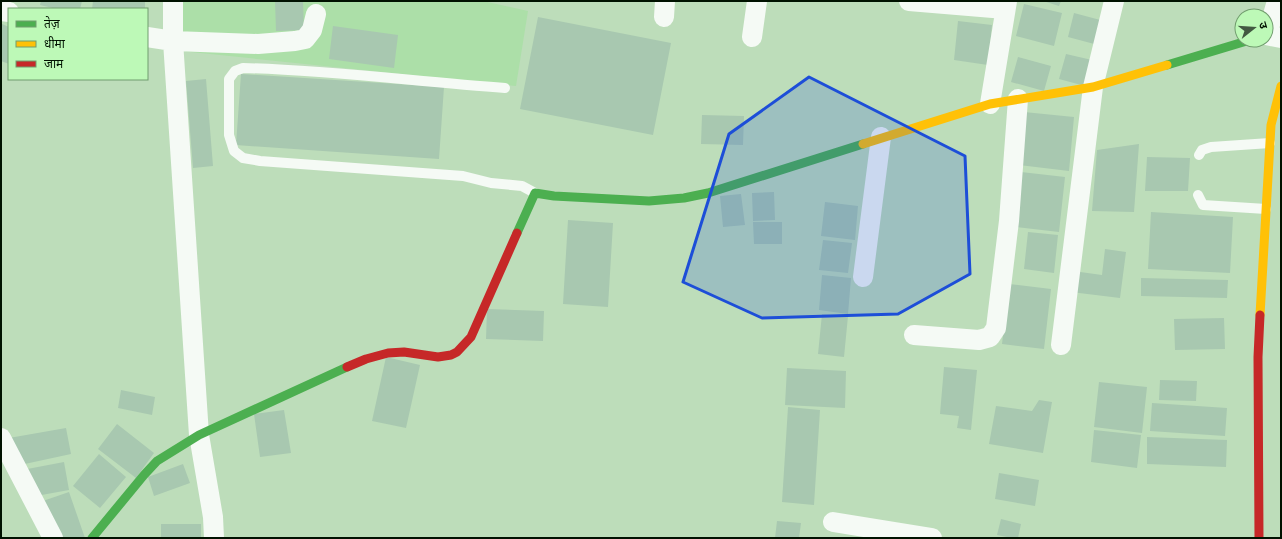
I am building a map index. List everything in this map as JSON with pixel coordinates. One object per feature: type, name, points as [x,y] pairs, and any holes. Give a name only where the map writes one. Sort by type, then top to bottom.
[{"type":"street","points":[[173,1],[173,41],[199,435],[213,517],[214,538]]},
{"type":"street","points":[[752,37],[756,1]]},
{"type":"street","points":[[909,1],[1006,5],[990,104]]},
{"type":"street","points":[[1061,345],[1092,88],[1114,1]]},
{"type":"street","points":[[1274,20],[1277,1]]},
{"type":"street","points":[[148,37],[173,41],[258,44],[295,42],[305,39],[312,30],[316,14]]},
{"type":"street","points":[[92,538],[144,475],[157,462],[199,435],[379,354],[397,352],[439,357],[450,356],[460,351],[471,337],[535,193],[554,196],[649,201],[684,198],[708,193],[881,137],[990,104],[1092,88],[1234,45]]},
{"type":"street","points":[[1259,538],[1258,357],[1266,277],[1266,209],[1271,124],[1281,86]]},
{"type":"street","points":[[914,335],[979,340],[990,337],[996,328],[1009,221],[1018,99]]},
{"type":"street","points":[[863,277],[881,137]]},
{"type":"street","points":[[1,438],[53,538]]},
{"type":"street","points":[[833,522],[932,538]]},
{"type":"lane","points":[[505,88],[467,86],[409,79],[242,68],[235,71],[229,80],[229,135],[234,151],[243,158],[260,161],[463,176],[491,183],[522,186],[535,193]]},
{"type":"lane","points":[[1199,155],[1202,150],[1211,147],[1270,143]]},
{"type":"lane","points":[[1198,195],[1203,205],[1266,209]]},
{"type":"highlighted area","points":[[809,77],[965,156],[970,274],[898,314],[762,318],[683,282],[729,134]]},
{"type":"shaded area","points":[[183,1],[483,1],[528,11],[516,86],[181,51]]},
{"type":"building","points":[[41,1],[82,1],[80,8],[53,8],[40,5]]},
{"type":"building","points":[[93,1],[145,1],[145,8],[92,8]]},
{"type":"building","points":[[275,1],[303,1],[304,30],[276,31]]},
{"type":"building","points":[[1043,1],[1061,1],[1059,6]]},
{"type":"building","points":[[1024,4],[1062,13],[1054,46],[1016,36]]},
{"type":"building","points":[[1074,13],[1104,21],[1098,45],[1068,37]]},
{"type":"building","points":[[538,17],[671,43],[653,135],[520,109]]},
{"type":"building","points":[[958,21],[992,25],[988,65],[954,60]]},
{"type":"building","points":[[2,24],[8,27],[8,64],[1,61]]},
{"type":"building","points":[[333,26],[398,35],[394,68],[329,59]]},
{"type":"building","points":[[1066,54],[1092,60],[1085,86],[1059,79]]},
{"type":"building","points":[[1018,57],[1051,66],[1044,91],[1011,82]]},
{"type":"building","points":[[241,74],[444,87],[439,159],[236,145]]},
{"type":"building","points":[[206,79],[213,166],[193,168],[186,81]]},
{"type":"building","points":[[1024,112],[1074,117],[1069,171],[1019,165]]},
{"type":"building","points":[[702,115],[744,116],[743,145],[701,144]]},
{"type":"building","points":[[1139,144],[1134,212],[1092,211],[1097,150]]},
{"type":"building","points":[[1147,157],[1190,158],[1188,191],[1145,191]]},
{"type":"building","points":[[1021,172],[1065,177],[1059,232],[1015,227]]},
{"type":"building","points":[[774,192],[775,220],[753,221],[752,193]]},
{"type":"building","points":[[741,194],[745,225],[723,227],[720,196]]},
{"type":"building","points":[[825,202],[858,206],[855,240],[821,236]]},
{"type":"building","points":[[1151,212],[1233,217],[1230,273],[1148,269]]},
{"type":"building","points":[[568,220],[613,223],[608,307],[563,304]]},
{"type":"building","points":[[753,222],[782,222],[782,244],[754,244]]},
{"type":"building","points":[[1028,232],[1058,235],[1054,273],[1024,269]]},
{"type":"building","points":[[823,240],[852,243],[848,273],[819,270]]},
{"type":"building","points":[[1105,249],[1126,252],[1120,298],[1071,292],[1073,271],[1102,275]]},
{"type":"building","points":[[822,275],[851,278],[848,314],[819,310]]},
{"type":"building","points":[[1141,278],[1228,280],[1227,298],[1141,296]]},
{"type":"building","points":[[1009,284],[1051,289],[1044,349],[1002,344]]},
{"type":"building","points":[[487,309],[544,311],[543,341],[486,339]]},
{"type":"building","points":[[822,314],[848,316],[844,357],[818,354]]},
{"type":"building","points":[[1224,318],[1225,349],[1175,350],[1174,319]]},
{"type":"building","points":[[386,357],[420,365],[406,428],[372,421]]},
{"type":"building","points":[[944,367],[977,370],[971,430],[957,428],[959,416],[940,414]]},
{"type":"building","points":[[787,368],[846,371],[845,408],[785,405]]},
{"type":"building","points":[[1160,380],[1197,381],[1196,401],[1159,400]]},
{"type":"building","points":[[1099,382],[1147,387],[1142,433],[1094,427]]},
{"type":"building","points":[[121,390],[155,397],[152,415],[118,408]]},
{"type":"building","points":[[1039,400],[1052,402],[1043,453],[989,444],[996,406],[1032,411]]},
{"type":"building","points":[[1152,403],[1227,408],[1225,436],[1150,431]]},
{"type":"building","points":[[788,407],[820,410],[814,505],[782,502]]},
{"type":"building","points":[[284,410],[291,453],[260,457],[254,414]]},
{"type":"building","points":[[117,424],[154,453],[136,478],[98,449]]},
{"type":"building","points":[[66,428],[71,454],[20,465],[9,438]]},
{"type":"building","points":[[1094,430],[1141,435],[1137,468],[1091,462]]},
{"type":"building","points":[[1147,437],[1227,440],[1226,467],[1147,464]]},
{"type":"building","points":[[99,454],[126,477],[100,508],[73,486]]},
{"type":"building","points":[[64,462],[69,490],[36,496],[22,470]]},
{"type":"building","points":[[183,464],[190,483],[154,496],[148,477]]},
{"type":"building","points":[[999,473],[1039,480],[1035,506],[995,499]]},
{"type":"building","points":[[69,492],[85,538],[57,538],[40,502]]},
{"type":"building","points":[[1001,519],[1021,524],[1018,538],[997,535]]},
{"type":"building","points":[[777,521],[801,523],[799,538],[775,538]]},
{"type":"building","points":[[161,524],[201,524],[201,538],[161,538]]},
{"type":"traffic: fast","points":[[1167,65],[1234,45]]},
{"type":"traffic: fast","points":[[517,233],[535,193],[554,196],[649,201],[684,198],[708,193],[863,144]]},
{"type":"traffic: fast","points":[[92,538],[157,461],[199,435],[347,367]]},
{"type":"traffic: slow","points":[[863,144],[990,104],[1093,87],[1167,65]]},
{"type":"traffic: slow","points":[[1260,315],[1271,125],[1281,86]]},
{"type":"traffic: jam","points":[[347,367],[366,359],[388,353],[404,352],[438,357],[451,355],[457,352],[471,337],[517,233]]},
{"type":"traffic: jam","points":[[1259,538],[1258,357],[1260,315]]}]
